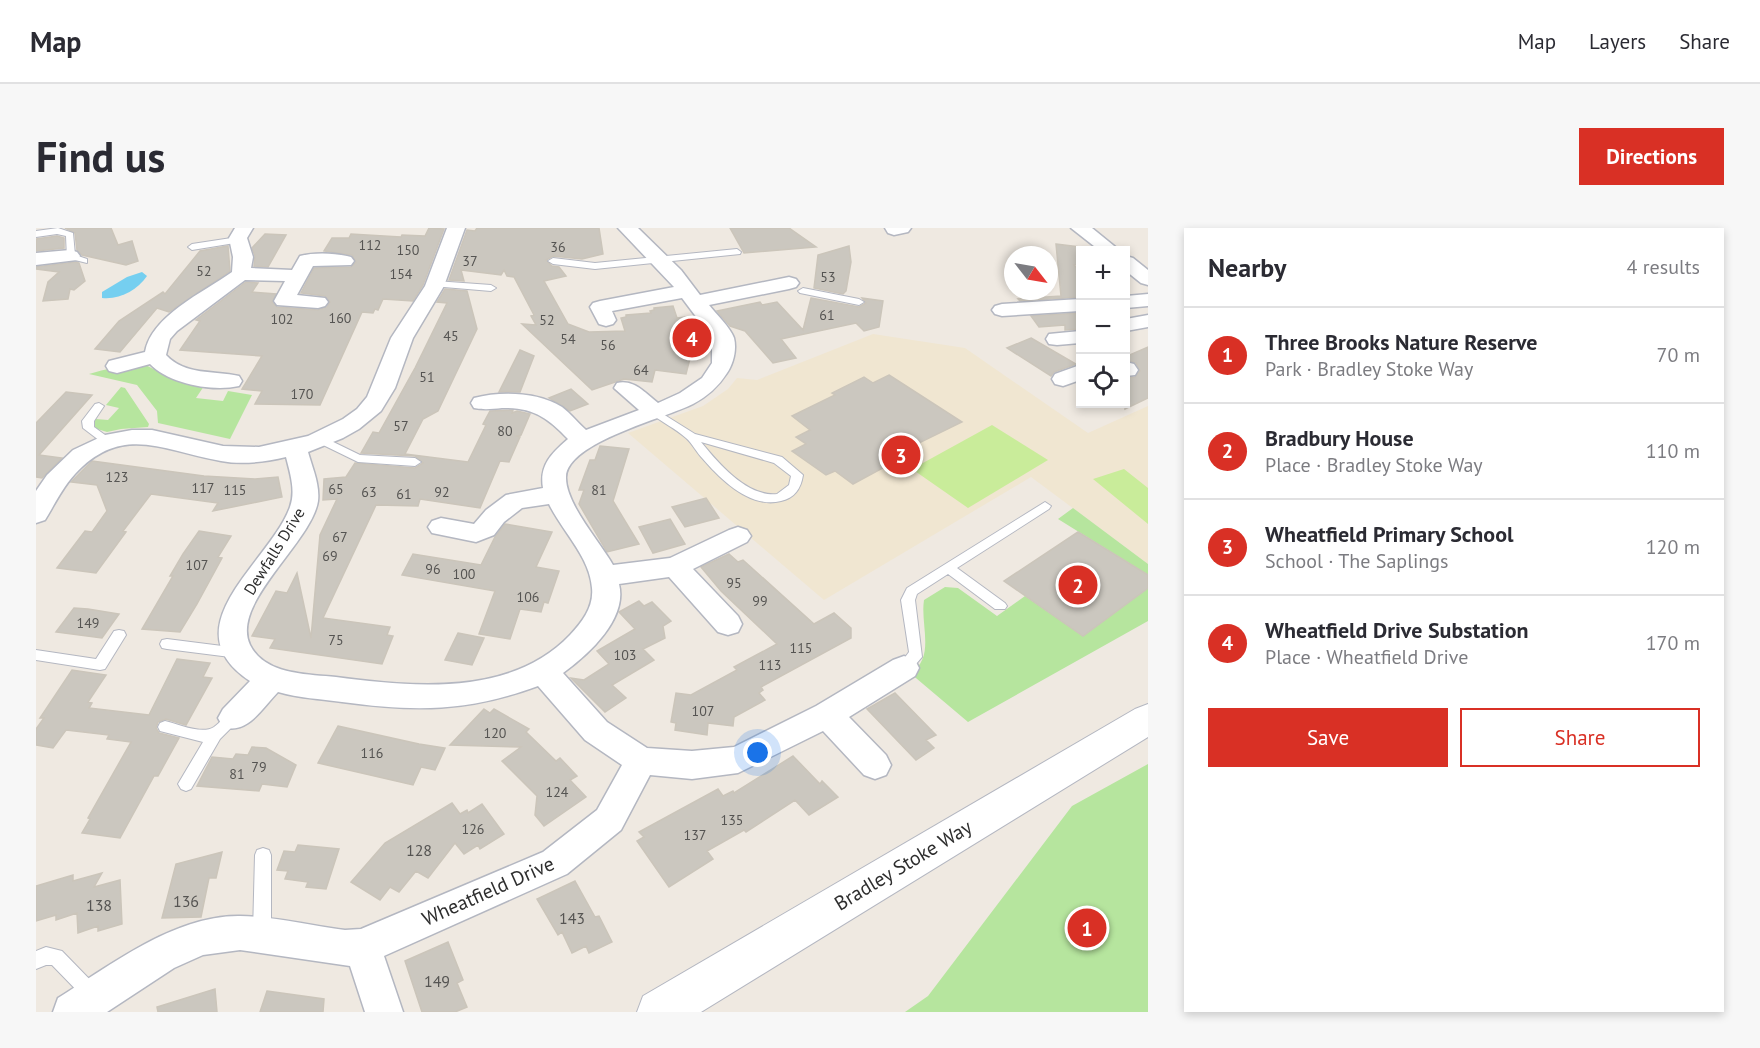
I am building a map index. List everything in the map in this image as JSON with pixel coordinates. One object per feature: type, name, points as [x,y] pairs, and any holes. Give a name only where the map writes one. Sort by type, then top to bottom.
[{"type":"street","points":[[38,506],[54,480],[71,462],[88,450],[108,442],[131,437],[154,437],[225,454],[260,453],[321,440],[351,424],[376,402],[387,385],[393,360],[403,337],[435,284],[456,228]]},
{"type":"street","points":[[237,653],[251,667],[272,678],[388,696],[458,696],[543,671],[573,652],[593,630],[605,606],[606,576],[556,494],[553,477],[557,463],[567,451],[582,441],[685,399],[709,383],[721,371],[726,350],[723,338],[662,261],[627,228]]},
{"type":"street","points":[[1080,228],[1105,246]]},
{"type":"street","points":[[241,234],[243,257],[241,274]]},
{"type":"street","points":[[36,259],[77,259]]},
{"type":"street","points":[[318,302],[284,301],[307,260],[344,261]]},
{"type":"street","points":[[1130,266],[1148,279]]},
{"type":"street","points":[[772,267],[796,287]]},
{"type":"street","points":[[231,381],[186,375],[168,369],[155,356],[156,344],[162,334],[176,321],[241,274],[298,276]]},
{"type":"street","points":[[599,309],[690,296],[796,287]]},
{"type":"street","points":[[1130,302],[1148,300]]},
{"type":"street","points":[[1002,310],[1076,305]]},
{"type":"street","points":[[1130,324],[1148,321]]},
{"type":"street","points":[[1058,339],[1076,337]]},
{"type":"street","points":[[117,366],[155,356]]},
{"type":"street","points":[[625,388],[655,412]]},
{"type":"street","points":[[483,403],[532,394],[582,441]]},
{"type":"street","name":"Dewfalls Drive","points":[[237,653],[233,631],[240,606],[259,571],[282,542],[303,507],[305,491],[295,447]]},
{"type":"street","points":[[440,528],[476,533],[485,529],[495,516],[515,501],[556,494]]},
{"type":"street","points":[[606,576],[675,567],[738,536]]},
{"type":"street","points":[[675,567],[728,624]]},
{"type":"street","points":[[543,671],[596,730],[642,761],[692,765],[738,760],[827,715],[904,668]]},
{"type":"street","points":[[224,727],[272,678]]},
{"type":"street","points":[[827,715],[875,765]]},
{"type":"street","name":"Bradley Stoke Way","points":[[659,1012],[1148,719]]},
{"type":"street","name":"Wheatfield Drive","points":[[83,1004],[162,955],[201,938],[240,933],[345,948],[362,947],[555,863],[609,820],[642,761]]},
{"type":"street","points":[[362,947],[384,1012]]},
{"type":"lane","points":[[36,234],[58,229],[70,235],[77,259]]},
{"type":"lane","points":[[192,247],[241,234]]},
{"type":"lane","points":[[554,261],[595,266],[737,252]]},
{"type":"lane","points":[[435,284],[491,288]]},
{"type":"lane","points":[[796,287],[859,302]]},
{"type":"lane","points":[[99,406],[88,421],[89,428],[108,442]]},
{"type":"lane","points":[[655,412],[691,436],[778,460],[796,474],[795,488],[779,498],[763,498],[748,493],[699,449],[691,436]]},
{"type":"lane","points":[[321,440],[358,458],[415,462]]},
{"type":"lane","points":[[904,668],[915,657],[916,652],[908,600],[912,591],[1045,506]]},
{"type":"lane","points":[[948,568],[1000,606]]},
{"type":"lane","points":[[36,655],[100,664],[119,635]]},
{"type":"lane","points":[[167,644],[237,653]]},
{"type":"lane","points":[[165,727],[200,736],[224,727]]},
{"type":"lane","points":[[186,784],[224,727]]},
{"type":"lane","points":[[261,936],[263,855]]},
{"type":"lane","points":[[36,960],[46,956],[56,957],[83,1004]]},
{"type":"shaded area","points":[[873,334],[965,348],[1088,433],[1148,406],[1148,564],[1031,477],[824,600],[628,433],[703,406],[728,389],[737,378],[757,380]]},
{"type":"green space","points":[[142,363],[174,380],[204,386],[196,398],[223,401],[228,391],[252,395],[230,439],[158,423],[157,411],[137,385],[89,374]]},
{"type":"green space","points":[[121,387],[125,388],[149,424],[148,427],[107,432],[94,428],[92,423],[96,419],[108,420],[119,408],[106,405]]},
{"type":"green space","points":[[992,425],[1048,460],[968,508],[912,469]]},
{"type":"green space","points":[[1124,469],[1148,488],[1148,524],[1093,479]]},
{"type":"green space","points":[[1073,508],[1148,564],[1148,575],[1058,519]]},
{"type":"green space","points":[[945,587],[958,588],[997,616],[1025,596],[1083,636],[1148,588],[1148,621],[968,722],[910,673],[918,667],[925,650],[924,600]]},
{"type":"green space","points":[[1148,764],[1148,1012],[905,1012],[928,996],[1072,806]]},
{"type":"water","points":[[142,272],[147,276],[133,290],[122,296],[102,298],[102,292],[127,277]]},
{"type":"building","points":[[65,228],[111,228],[118,245],[132,241],[138,261],[126,265],[82,255],[77,250],[75,233]]},
{"type":"building","points":[[429,228],[444,229],[423,285],[413,301],[383,299],[378,310],[375,309],[373,313],[362,312],[320,405],[255,404],[262,391],[242,389],[262,356],[180,350],[200,321],[196,320],[246,282],[258,283],[252,292],[276,294],[272,302],[277,307],[318,310],[327,307],[330,302],[325,296],[301,293],[314,268],[351,267],[356,262],[352,255],[324,251],[332,238],[349,238],[351,234],[425,236]]},
{"type":"building","points":[[477,228],[599,228],[603,254],[582,259],[553,256],[546,260],[552,266],[559,267],[566,276],[544,281],[568,324],[589,332],[625,331],[621,318],[626,315],[651,313],[650,311],[654,308],[673,306],[677,318],[685,317],[696,335],[686,374],[655,370],[652,382],[624,379],[592,390],[522,324],[536,325],[531,316],[534,315],[514,277],[507,276],[504,270],[501,275],[461,270],[464,281],[449,280],[467,230],[475,231]]},
{"type":"building","points":[[730,228],[789,228],[816,247],[744,253]]},
{"type":"building","points":[[265,234],[286,235],[268,267],[254,266],[255,256],[252,248]]},
{"type":"building","points":[[57,236],[64,238],[64,248],[36,251],[36,239]]},
{"type":"building","points":[[1056,244],[1076,246],[1076,265],[1074,265],[1076,267],[1076,297],[1058,298],[1061,296]]},
{"type":"building","points":[[228,246],[230,271],[169,312],[157,308],[120,352],[95,349],[119,321],[163,292],[165,294],[200,251]]},
{"type":"building","points":[[849,246],[851,262],[846,291],[843,294],[814,288],[818,255]]},
{"type":"building","points":[[79,263],[85,281],[74,290],[70,289],[68,299],[43,301],[48,282],[59,272],[36,269],[36,267]]},
{"type":"building","points":[[445,289],[467,291],[477,329],[438,411],[423,419],[405,454],[468,462],[486,425],[483,424],[490,411],[513,410],[512,413],[517,411],[530,414],[521,435],[517,436],[520,437],[509,462],[500,461],[480,508],[420,499],[418,506],[376,505],[323,618],[390,627],[387,635],[393,636],[382,664],[270,648],[275,639],[252,636],[276,591],[287,593],[297,573],[311,638],[320,535],[337,499],[323,500],[324,479],[346,477],[355,463],[415,468],[423,463],[415,456],[361,453],[373,432],[379,433],[415,368],[447,303],[437,302]]},
{"type":"building","points":[[811,298],[859,307],[866,303],[862,298],[883,301],[879,327],[864,331],[856,323],[781,339],[796,358],[773,363],[745,331],[730,326],[717,311],[760,302],[762,305],[777,302],[803,330]]},
{"type":"building","points":[[1076,313],[1076,329],[1065,330],[1065,325],[1039,327],[1031,316]]},
{"type":"building","points":[[1031,338],[1076,364],[1054,372],[1051,376],[1007,348]]},
{"type":"building","points":[[1148,347],[1148,398],[1130,407],[1130,378],[1135,377],[1140,371],[1136,363],[1130,361],[1130,355]]},
{"type":"building","points":[[520,350],[534,356],[520,392],[499,392]]},
{"type":"building","points":[[889,375],[962,422],[886,459],[892,463],[853,484],[835,471],[826,475],[792,451],[806,444],[796,437],[810,430],[792,416],[835,395],[832,393],[864,377],[873,383]]},
{"type":"building","points":[[571,389],[588,404],[570,411],[549,398]]},
{"type":"building","points":[[66,392],[92,395],[39,455],[62,458],[42,478],[36,477],[36,423]]},
{"type":"building","points":[[600,446],[629,449],[613,501],[639,544],[607,552],[579,504],[584,490],[579,490],[590,460],[595,460]]},
{"type":"building","points":[[92,461],[204,476],[255,479],[278,477],[282,497],[213,511],[218,503],[151,494],[123,531],[126,532],[96,573],[57,568],[85,531],[92,532],[107,511],[97,485],[71,482]]},
{"type":"building","points":[[706,498],[719,518],[685,527],[672,507]]},
{"type":"building","points":[[670,519],[685,544],[653,553],[639,527]]},
{"type":"building","points":[[505,524],[552,532],[536,567],[559,571],[548,603],[544,602],[541,612],[520,609],[510,639],[479,634],[495,591],[402,575],[413,554],[481,565],[495,537]]},
{"type":"building","points":[[199,531],[231,536],[218,557],[222,558],[197,604],[180,632],[142,629],[173,576],[170,576]]},
{"type":"building","points":[[1078,532],[1148,575],[1148,588],[1083,636],[1004,581]]},
{"type":"building","points":[[729,554],[738,562],[743,560],[814,624],[834,613],[851,628],[851,638],[761,687],[763,690],[759,693],[765,700],[734,717],[733,726],[708,723],[707,735],[675,730],[676,723],[671,722],[676,693],[691,695],[737,670],[734,667],[777,644],[721,591],[701,567]]},
{"type":"building","points":[[639,601],[644,606],[652,602],[671,621],[663,626],[665,638],[643,649],[654,660],[612,685],[626,698],[605,712],[571,678],[584,680],[609,664],[597,651],[635,629],[619,612]]},
{"type":"building","points":[[74,608],[119,614],[102,638],[56,632]]},
{"type":"building","points":[[458,633],[484,638],[472,665],[445,660]]},
{"type":"building","points":[[177,659],[210,663],[203,677],[212,678],[186,725],[166,719],[158,722],[156,728],[159,733],[179,738],[158,776],[154,776],[120,838],[82,833],[90,819],[88,818],[131,742],[107,739],[109,735],[66,730],[53,748],[36,745],[36,729],[44,718],[40,718],[72,670],[106,675],[88,702],[92,703],[89,708],[149,715]]},
{"type":"building","points":[[895,693],[936,735],[926,740],[934,748],[916,760],[867,709]]},
{"type":"building","points":[[484,709],[490,713],[494,709],[529,729],[526,732],[556,761],[560,758],[577,776],[570,780],[586,797],[544,826],[535,815],[537,796],[502,761],[521,747],[450,745]]},
{"type":"building","points":[[338,726],[445,748],[435,770],[421,767],[413,785],[318,763]]},
{"type":"building","points":[[252,747],[266,748],[296,765],[287,787],[262,784],[259,791],[197,786],[212,757],[233,759],[236,754],[248,755]]},
{"type":"building","points":[[793,756],[820,784],[822,781],[838,797],[809,815],[795,800],[746,832],[744,830],[707,851],[713,859],[669,887],[637,841],[644,837],[639,832],[718,789],[723,796],[733,791],[734,793]]},
{"type":"building","points":[[452,803],[460,814],[467,810],[468,813],[482,804],[504,834],[480,849],[478,845],[464,854],[455,843],[428,878],[416,871],[399,892],[390,887],[380,900],[351,882],[385,843]]},
{"type":"building","points":[[298,845],[339,849],[326,889],[306,887],[308,882],[285,879],[288,871],[277,870],[284,851],[295,852]]},
{"type":"building","points":[[222,852],[216,878],[209,878],[201,917],[162,918],[176,864]]},
{"type":"building","points":[[102,873],[94,887],[120,880],[122,924],[98,931],[98,926],[78,933],[77,913],[56,920],[56,915],[36,921],[36,886],[73,875],[73,881]]},
{"type":"building","points":[[575,881],[595,917],[599,916],[612,942],[589,953],[586,946],[572,953],[562,932],[558,935],[537,899]]},
{"type":"building","points":[[448,942],[463,980],[457,983],[467,1007],[455,1012],[422,1012],[405,961]]},
{"type":"building","points":[[215,989],[217,1012],[158,1012],[157,1007]]},
{"type":"building","points":[[267,991],[324,999],[323,1012],[260,1012]]},
{"type":"place","name":"Wheatfield Drive Substation","points":[[692,338]]},
{"type":"place","name":"Wheatfield Primary School","points":[[901,455]]},
{"type":"place","name":"Bradbury House","points":[[1078,585]]},
{"type":"place","name":"Three Brooks Nature Reserve","points":[[1087,928]]}]
